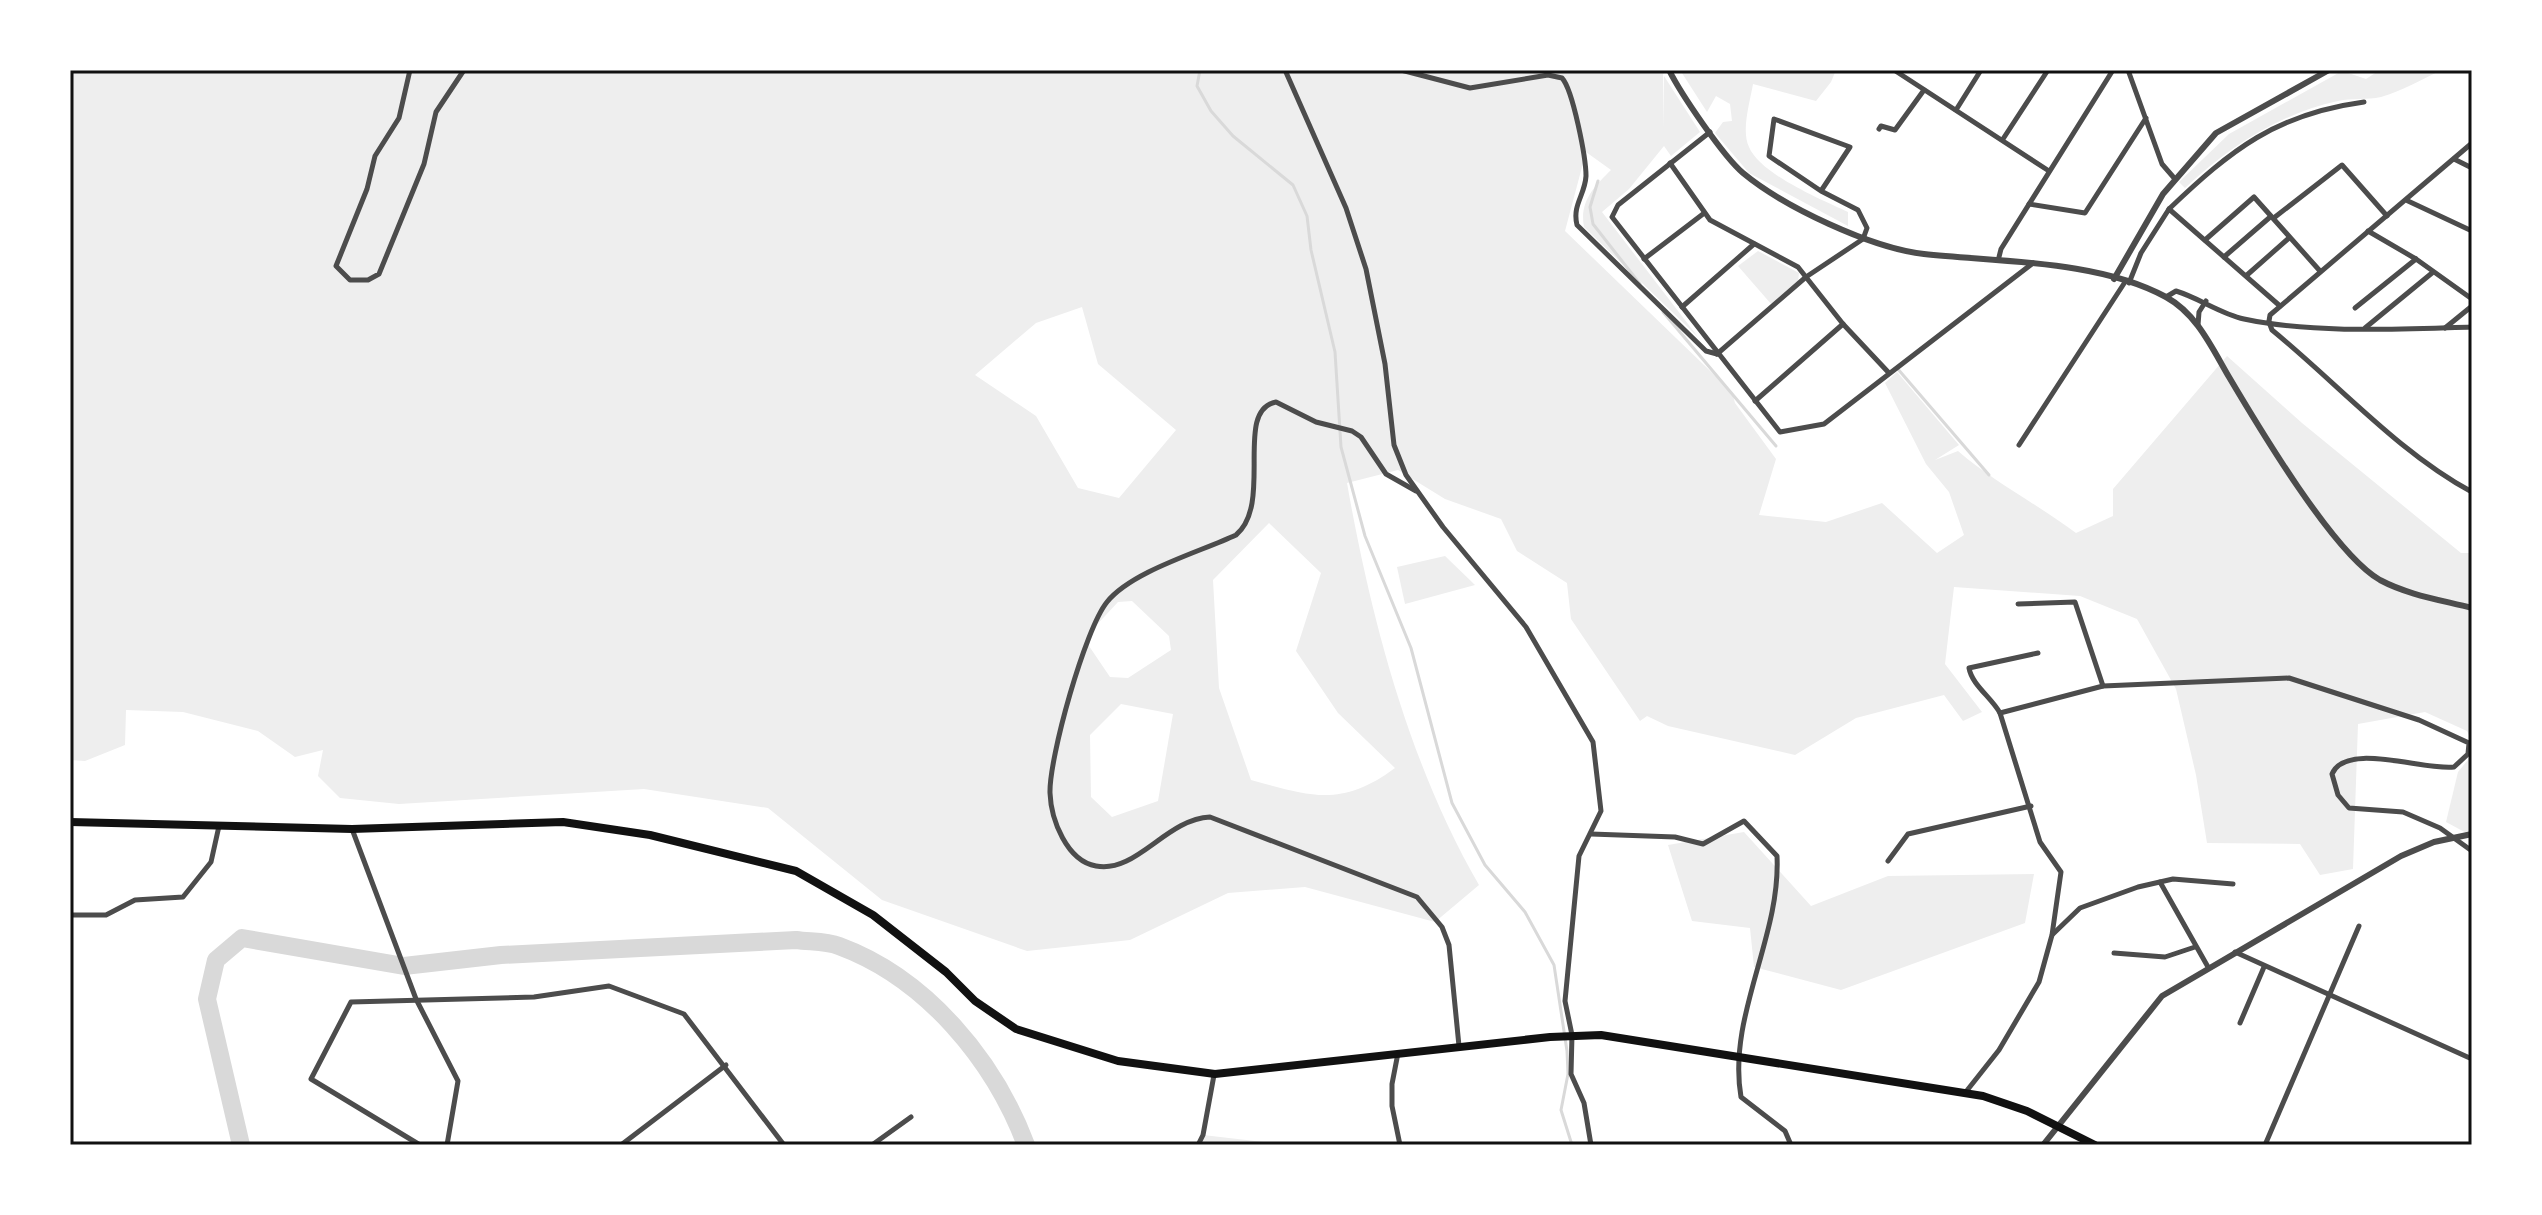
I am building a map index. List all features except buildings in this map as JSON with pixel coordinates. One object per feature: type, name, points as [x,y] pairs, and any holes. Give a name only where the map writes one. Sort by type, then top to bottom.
[{"type":"highway","points":[[70,822],[352,829],[563,822],[650,835],[796,871],[873,915],[946,972],[975,1001],[1016,1029],[1118,1061],[1215,1074],[1459,1046],[1601,1035],[1965,1093],[2016,1106],[2057,1129],[2095,1145]]},
{"type":"street","points":[[410,70],[399,118],[375,156],[367,189],[336,266],[350,280],[368,280],[379,274],[424,164],[436,112],[464,70]]},
{"type":"street","points":[[1285,70],[1346,208],[1366,269],[1385,364],[1394,445],[1416,491],[1512,607],[1582,718],[1593,742],[1601,811],[1579,856],[1567,949],[1565,1001],[1572,1035],[1571,1074],[1584,1103],[1591,1145]]},
{"type":"street","points":[[1401,70],[1470,88],[1548,75],[1562,78],[1571,92],[1585,170],[1585,184],[1575,214],[1577,225],[1706,351],[1717,354]]},
{"type":"street","points":[[1669,70],[1743,173],[1791,203],[1863,239],[1922,254],[1999,257],[2033,262],[2127,282],[2166,297],[2198,325],[2258,426],[2357,562],[2399,590],[2472,608]]},
{"type":"street","points":[[1894,70],[2049,171]]},
{"type":"street","points":[[1909,79],[1914,70]]},
{"type":"street","points":[[1956,110],[1981,70]]},
{"type":"street","points":[[2003,139],[2048,70]]},
{"type":"street","points":[[1999,257],[2001,249],[2113,70]]},
{"type":"street","points":[[2128,70],[2162,164],[2175,179]]},
{"type":"street","points":[[2114,279],[2149,217],[2175,179],[2216,133],[2329,70]]},
{"type":"street","points":[[1879,129],[1881,126],[1895,130],[1924,90]]},
{"type":"street","points":[[2019,445],[2127,282],[2169,209],[2228,153],[2263,133],[2316,111],[2364,102]]},
{"type":"street","points":[[2029,204],[2085,213],[2146,118]]},
{"type":"street","points":[[1717,354],[1806,277],[1863,239],[1867,225],[1863,215],[1821,191],[1769,156],[1774,119],[1850,147],[1821,191]]},
{"type":"street","points":[[1711,131],[1612,213],[1614,221],[1780,432],[1817,427],[1994,296],[2033,262]]},
{"type":"street","points":[[2472,143],[2408,201],[2280,306],[2270,315],[2269,321],[2272,330],[2334,380],[2430,469],[2472,492]]},
{"type":"street","points":[[2454,159],[2472,168]]},
{"type":"street","points":[[1670,163],[1703,214],[1798,267],[1843,324],[1889,373]]},
{"type":"street","points":[[2224,257],[2342,165],[2387,216]]},
{"type":"street","points":[[2205,240],[2254,197],[2320,271]]},
{"type":"street","points":[[2408,201],[2472,231]]},
{"type":"street","points":[[2169,209],[2280,306]]},
{"type":"street","points":[[1644,259],[1703,214]]},
{"type":"street","points":[[2368,231],[2416,259],[2472,299]]},
{"type":"street","points":[[2247,275],[2289,238]]},
{"type":"street","points":[[1682,307],[1754,244]]},
{"type":"street","points":[[2355,308],[2416,259]]},
{"type":"street","points":[[2364,328],[2432,273]]},
{"type":"street","points":[[2166,297],[2176,291],[2244,319],[2364,328],[2472,327]]},
{"type":"street","points":[[2198,325],[2199,312],[2206,301]]},
{"type":"street","points":[[2445,328],[2472,306]]},
{"type":"street","points":[[1755,401],[1843,324]]},
{"type":"street","points":[[1416,491],[1386,474],[1361,437],[1276,402],[1266,405],[1255,420],[1253,511],[1244,528],[1236,535],[1121,588],[1095,620],[1062,726],[1051,780],[1051,802],[1067,844],[1091,865],[1116,866],[1183,822],[1210,817],[1412,894],[1442,927],[1449,945],[1459,1046]]},
{"type":"street","points":[[2018,604],[2075,602],[2103,686]]},
{"type":"street","points":[[1965,1093],[1999,1050],[2033,994],[2052,935],[2061,872],[2040,842],[2000,713],[1990,696],[1971,679],[1969,668],[2038,653]]},
{"type":"street","points":[[2000,713],[2103,686],[2289,678],[2318,685],[2454,734],[2469,743],[2470,750],[2454,767],[2358,758],[2342,761],[2332,774],[2338,795],[2349,808],[2403,812],[2440,828],[2449,838],[2472,851]]},
{"type":"street","points":[[1888,861],[1908,834],[2031,806]]},
{"type":"street","points":[[1591,834],[1675,837],[1703,844],[1744,821],[1777,856],[1778,886],[1739,1055],[1741,1097],[1785,1131],[1791,1145]]},
{"type":"street","points":[[70,915],[106,915],[135,900],[183,897],[211,862],[219,826]]},
{"type":"street","points":[[352,829],[416,999],[458,1081],[447,1145]]},
{"type":"street","points":[[2043,1145],[2153,1004],[2208,967],[2401,856],[2449,838],[2472,834]]},
{"type":"street","points":[[2052,935],[2080,908],[2160,882],[2173,879],[2233,884]]},
{"type":"street","points":[[2160,882],[2208,967]]},
{"type":"street","points":[[2265,1145],[2359,926]]},
{"type":"street","points":[[2114,953],[2165,957],[2195,947]]},
{"type":"street","points":[[2235,952],[2328,997],[2472,1059]]},
{"type":"street","points":[[2240,1023],[2264,967]]},
{"type":"street","points":[[420,1145],[311,1079],[351,1002],[534,997],[609,986],[684,1014],[726,1065],[784,1145]]},
{"type":"street","points":[[1398,1053],[1392,1084],[1392,1106],[1400,1145]]},
{"type":"street","points":[[621,1145],[726,1065]]},
{"type":"street","points":[[1198,1145],[1203,1135],[1215,1074]]},
{"type":"street","points":[[872,1145],[911,1117]]},
{"type":"shaded area","points":[[70,70],[1668,70],[1663,74],[1664,129],[1664,76],[1700,132],[1671,156],[1664,146],[1629,189],[1602,212],[1698,337],[1584,227],[1586,202],[1611,170],[1586,152],[1565,231],[1732,392],[1735,403],[1776,459],[1759,515],[1826,522],[1882,503],[1937,553],[1964,535],[1949,492],[1926,464],[1885,383],[1897,372],[1959,445],[1935,460],[1958,451],[2076,533],[2113,516],[2113,489],[2227,356],[2302,423],[2461,553],[2472,553],[2472,741],[2467,731],[2425,712],[2358,724],[2353,869],[2320,875],[2300,844],[2207,843],[2196,775],[2176,689],[2137,619],[2080,596],[1954,587],[1945,664],[1982,712],[1963,721],[1944,695],[1856,718],[1795,755],[1668,726],[1647,716],[1640,721],[1571,619],[1567,583],[1517,551],[1501,519],[1445,499],[1398,470],[1347,483],[1368,586],[1396,690],[1432,790],[1479,885],[1435,922],[1305,887],[1228,893],[1130,940],[1027,951],[882,900],[768,808],[644,789],[399,804],[340,798],[318,776],[323,750],[295,757],[258,731],[183,712],[126,710],[125,745],[85,761],[70,760]],"holes":[[[1082,307],[1098,364],[1176,430],[1119,498],[1078,488],[1036,416],[975,375],[1036,323]],[[1269,523],[1321,573],[1296,651],[1338,713],[1395,768],[1376,781],[1342,794],[1309,794],[1251,780],[1219,688],[1213,580]],[[1132,601],[1169,636],[1171,650],[1128,678],[1110,677],[1089,646],[1091,631],[1118,602]],[[1121,704],[1173,714],[1158,801],[1112,817],[1091,797],[1090,735]]]},
{"type":"shaded area","points":[[1680,70],[1836,70],[1816,101],[1753,84],[1746,133],[1749,147],[1765,167],[1793,185],[1848,212],[1848,226],[1749,173],[1715,133],[1723,122],[1732,121],[1730,104],[1716,96],[1707,112]]},
{"type":"shaded area","points":[[2380,70],[2442,70],[2381,97],[2338,101],[2295,114],[2236,146],[2185,188],[2179,182],[2229,134],[2342,71],[2366,79]]},
{"type":"shaded area","points":[[1758,251],[1799,273],[1798,282],[1772,305],[1738,266]]},
{"type":"shaded area","points":[[1445,556],[1475,585],[1405,604],[1397,567]]},
{"type":"shaded area","points":[[2472,755],[2472,836],[2446,822],[2458,772]]},
{"type":"shaded area","points":[[1744,832],[1811,906],[1888,876],[2034,874],[2025,923],[1841,990],[1754,967],[1750,928],[1692,921],[1668,845]]},
{"type":"shaded area","points":[[1203,1135],[1290,1145],[1198,1145]]},
{"type":"waterway","points":[[1200,70],[1197,86],[1211,111],[1233,136],[1293,185],[1307,216],[1311,250],[1335,352],[1341,447],[1365,536],[1411,648],[1452,803],[1485,865],[1525,912],[1554,965],[1567,1051],[1568,1074],[1561,1110],[1572,1145]]},
{"type":"waterway","points":[[1598,181],[1590,207],[1593,224],[1640,284]]},
{"type":"waterway","points":[[1663,312],[1776,446]]},
{"type":"waterway","points":[[1897,368],[1989,475]]},
{"type":"waterway","points":[[241,1145],[207,999],[216,960],[242,938],[404,966],[501,955],[796,940],[834,944],[871,960],[900,979],[953,1026],[996,1083],[1026,1145]]}]
